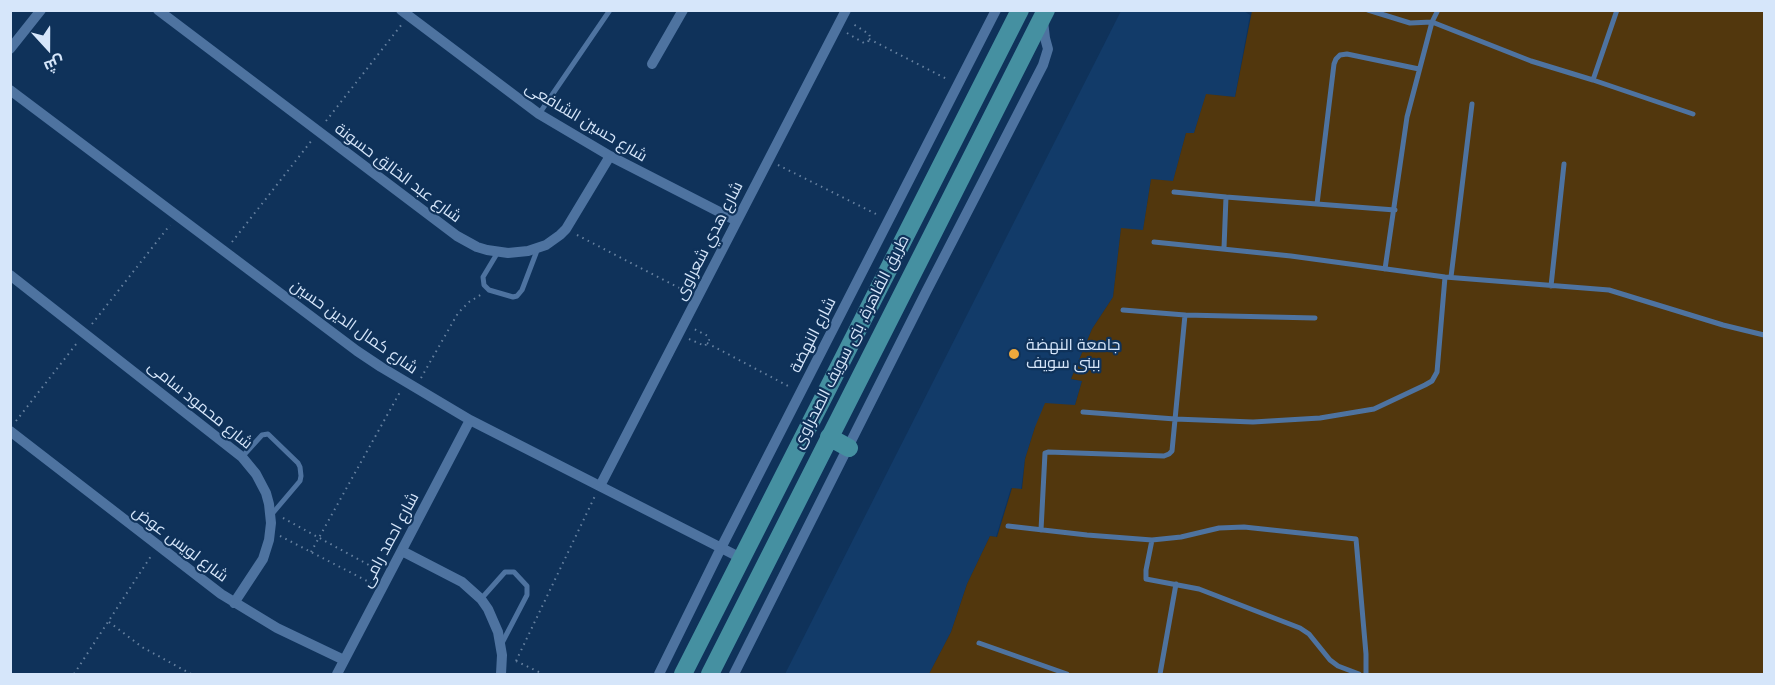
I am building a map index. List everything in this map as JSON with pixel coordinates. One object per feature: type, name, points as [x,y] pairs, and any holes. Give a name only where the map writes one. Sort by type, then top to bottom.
[{"type":"main road","name":"طريق القاهرة, بنى سويف الصحراوى","points":[[682,675],[1020,10]]},
{"type":"main road","name":"طريق القاهرة, بنى سويف الصحراوى","points":[[710,675],[828,437],[1044,14]]},
{"type":"main road","points":[[981,87],[1001,98]]},
{"type":"main road","points":[[828,437],[849,448]]},
{"type":"street","points":[[10,49],[41,10]]},
{"type":"street","name":"شارع عبد الخالق حسونة","points":[[158,10],[457,236],[477,247],[498,252],[518,253],[553,241],[566,230],[610,156]]},
{"type":"street","name":"شارع حسين الشافعى","points":[[401,10],[539,114],[610,156],[737,221]]},
{"type":"street","points":[[652,64],[683,10]]},
{"type":"street","name":"شارع النهضة","points":[[659,675],[721,548],[996,10]]},
{"type":"street","points":[[734,675],[1043,65],[1048,49],[1044,14]]},
{"type":"street","name":"شارع هدي شعراوى","points":[[600,486],[842,19]]},
{"type":"street","name":"شارع كمال الدين حسين","points":[[10,90],[357,351],[405,382],[470,420],[741,558]]},
{"type":"street","name":"شارع محمود سامى","points":[[10,275],[242,457],[256,474],[262,483],[272,513],[270,531],[263,559],[234,603]]},
{"type":"street","name":"شارع احمد رامى","points":[[337,675],[470,420]]},
{"type":"street","name":"شارع لويس عوض","points":[[10,429],[234,603],[277,628],[344,660]]},
{"type":"street","points":[[402,550],[462,582],[481,599],[494,621],[502,650],[501,675]]},
{"type":"lane","points":[[539,114],[610,10]]},
{"type":"lane","points":[[1368,10],[1410,23],[1432,22],[1531,60],[1693,114]]},
{"type":"lane","points":[[1385,269],[1407,117],[1432,22],[1438,10]]},
{"type":"lane","points":[[1593,80],[1617,10]]},
{"type":"lane","points":[[1317,204],[1336,59],[1340,55],[1347,54],[1419,69]]},
{"type":"lane","points":[[1083,412],[1253,422],[1320,418],[1374,409],[1432,381],[1437,372],[1472,104]]},
{"type":"lane","points":[[1551,286],[1564,164]]},
{"type":"lane","points":[[1174,192],[1395,210]]},
{"type":"lane","points":[[1224,248],[1226,197]]},
{"type":"lane","points":[[1154,242],[1224,248],[1448,277],[1609,290],[1723,325],[1764,335]]},
{"type":"lane","points":[[498,252],[483,277],[484,285],[489,290],[513,297],[520,293],[538,248]]},
{"type":"lane","points":[[1123,310],[1185,315],[1315,318]]},
{"type":"lane","points":[[1041,530],[1045,453],[1164,456],[1172,451],[1185,315]]},
{"type":"lane","points":[[242,457],[262,435],[268,434],[298,462],[301,471],[300,481],[272,513]]},
{"type":"lane","points":[[1008,526],[1152,540],[1181,537],[1219,528],[1244,527],[1356,539],[1366,675]]},
{"type":"lane","points":[[1152,540],[1146,579],[1198,589],[1300,628],[1309,634],[1330,660],[1359,675]]},
{"type":"lane","points":[[481,599],[506,572],[514,572],[527,586],[528,595],[502,650]]},
{"type":"lane","points":[[1160,675],[1176,584]]},
{"type":"lane","points":[[979,643],[1068,675]]},
{"type":"path","points":[[842,19],[868,33],[870,35],[868,42],[864,43],[842,19]]},
{"type":"path","points":[[869,39],[958,85]]},
{"type":"path","points":[[768,160],[888,221]]},
{"type":"path","points":[[10,429],[178,216]]},
{"type":"path","points":[[566,230],[697,297]]},
{"type":"path","points":[[415,388],[458,313],[469,302],[489,290]]},
{"type":"path","points":[[679,334],[703,346],[710,338],[684,323]]},
{"type":"path","points":[[707,343],[800,393]]},
{"type":"path","points":[[311,552],[405,382]]},
{"type":"path","points":[[516,661],[600,486]]},
{"type":"path","points":[[272,513],[389,575]]},
{"type":"path","points":[[270,531],[382,588]]},
{"type":"path","points":[[74,675],[158,546]]},
{"type":"path","points":[[109,622],[142,647],[191,674]]},
{"type":"path","points":[[502,650],[516,661],[543,675]]},
{"type":"shaded area","name":"جامعة النهضة ببنى سويف","points":[[1121,11],[1244,11],[1250,15],[1235,97],[1206,95],[1194,133],[1186,133],[1173,182],[1151,179],[1143,231],[1121,229],[1113,297],[1092,329],[1071,379],[1082,381],[1075,405],[1035,427],[1025,459],[1021,490],[1011,488],[996,537],[990,536],[967,584],[951,632],[929,674],[785,674]]},
{"type":"shaded area","points":[[1252,11],[1764,11],[1764,674],[929,674],[951,632],[967,584],[990,536],[997,537],[1012,488],[1022,489],[1025,459],[1045,403],[1075,405],[1082,381],[1071,379],[1092,329],[1113,297],[1121,228],[1143,230],[1151,179],[1173,181],[1186,133],[1194,133],[1206,94],[1235,97]]},
{"type":"place","name":"جامعة النهضة ببنى سويف","points":[[1014,354]]}]
